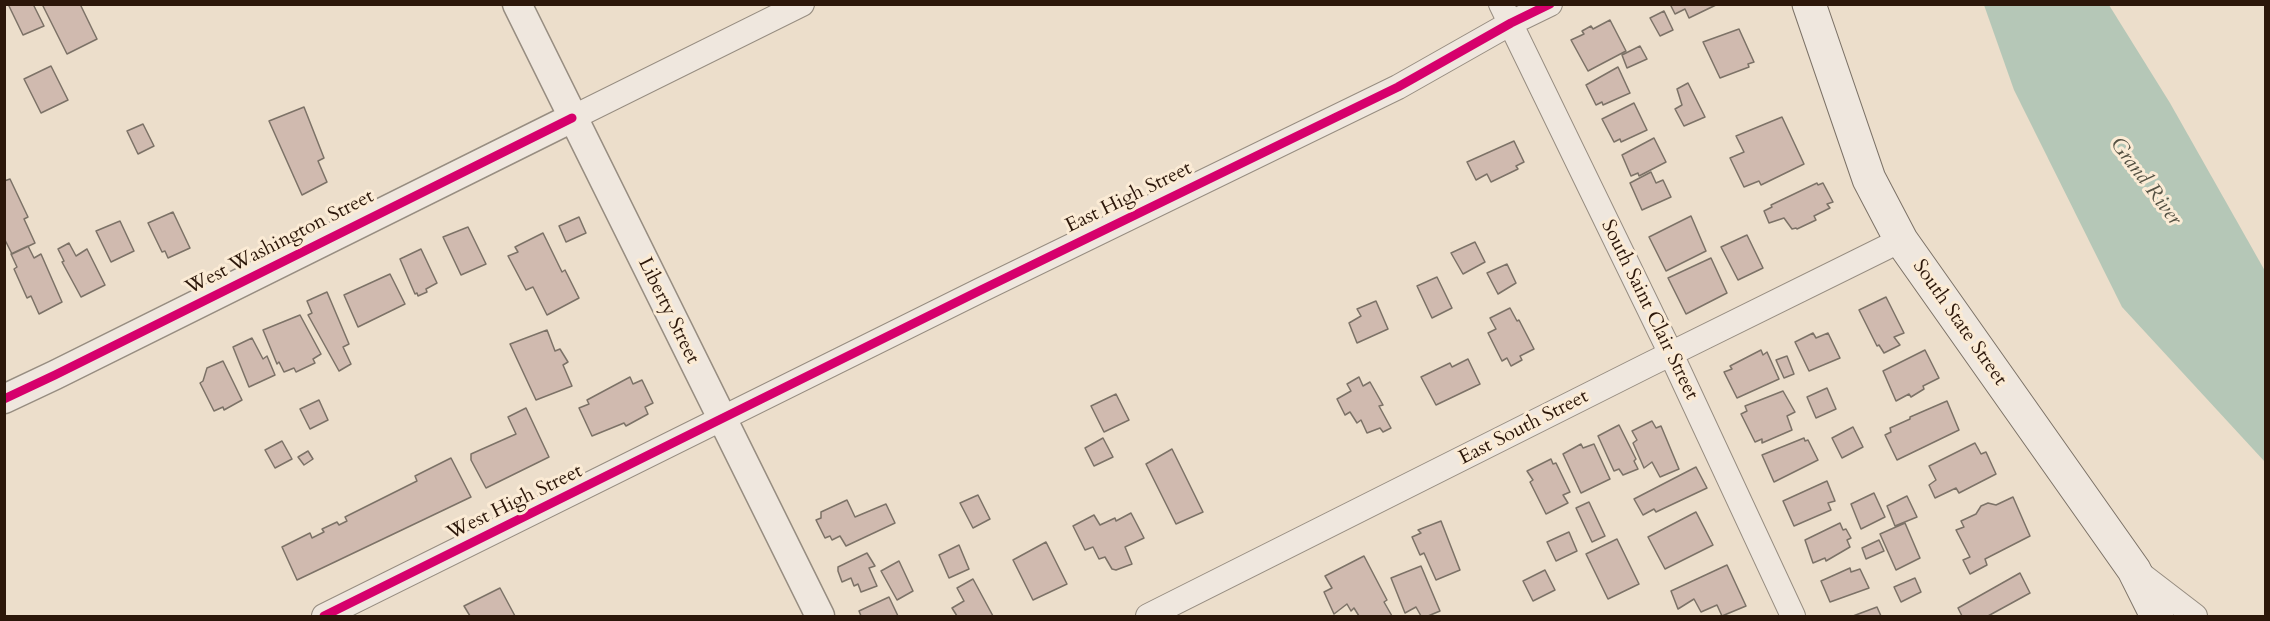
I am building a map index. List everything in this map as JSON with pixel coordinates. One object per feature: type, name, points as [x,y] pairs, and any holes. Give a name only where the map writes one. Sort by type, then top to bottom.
[{"type":"main road","name":"South State Street","points":[[1809,4],[1869,179],[1900,240],[2134,570],[2157,616]]},
{"type":"street","name":"Liberty Street","points":[[517,4],[820,616]]},
{"type":"street","points":[[572,118],[802,4]]},
{"type":"street","name":"East High Street","points":[[722,420],[981,290],[1398,87],[1506,14],[1550,4]]},
{"type":"street","name":"South Saint Clair Street","points":[[1506,14],[1671,354],[1793,616]]},
{"type":"street","name":"West Washington Street","points":[[4,399],[572,118]]},
{"type":"street","name":"East South Street","points":[[1149,616],[1900,240]]},
{"type":"street","name":"West High Street","points":[[324,616],[722,420]]},
{"type":"street","points":[[2134,570],[2195,616]]},
{"type":"water","name":"Grand River","points":[[1984,5],[2109,5],[2170,103],[2265,271],[2265,462],[2122,307],[2014,90]]},
{"type":"building","points":[[8,4],[33,4],[44,26],[23,35]]},
{"type":"building","points":[[42,4],[80,4],[97,39],[67,54]]},
{"type":"building","points":[[1670,4],[1718,4],[1689,18],[1685,9],[1675,14]]},
{"type":"building","points":[[1664,11],[1673,30],[1660,36],[1650,18]]},
{"type":"building","points":[[1610,20],[1626,51],[1588,71],[1571,40],[1584,34],[1582,31],[1591,26],[1593,29]]},
{"type":"building","points":[[1739,29],[1754,62],[1748,64],[1749,67],[1720,78],[1703,42]]},
{"type":"building","points":[[1640,46],[1647,59],[1627,68],[1622,55]]},
{"type":"building","points":[[51,66],[68,100],[41,113],[24,79]]},
{"type":"building","points":[[1618,67],[1630,93],[1603,105],[1602,102],[1596,105],[1586,85]]},
{"type":"building","points":[[1688,83],[1705,117],[1684,126],[1675,109],[1682,105],[1677,89]]},
{"type":"building","points":[[1634,103],[1647,130],[1621,142],[1620,139],[1614,142],[1602,119]]},
{"type":"building","points":[[304,107],[324,158],[318,161],[327,182],[302,195],[269,121]]},
{"type":"building","points":[[1782,117],[1804,164],[1761,185],[1759,181],[1744,187],[1730,158],[1744,152],[1736,136]]},
{"type":"building","points":[[143,124],[154,146],[138,154],[127,131]]},
{"type":"building","points":[[1654,138],[1666,162],[1639,176],[1638,173],[1631,176],[1622,155]]},
{"type":"building","points":[[1514,141],[1524,162],[1516,166],[1518,169],[1491,182],[1487,174],[1476,180],[1467,162]]},
{"type":"building","points":[[1651,172],[1656,183],[1663,180],[1671,197],[1642,210],[1630,183]]},
{"type":"building","points":[[10,179],[28,217],[24,219],[35,243],[12,254],[4,238],[4,181]]},
{"type":"building","points":[[1817,183],[1818,185],[1823,183],[1833,202],[1827,204],[1830,208],[1814,216],[1816,220],[1797,229],[1792,229],[1784,218],[1769,223],[1764,211],[1772,207],[1771,205]]},
{"type":"building","points":[[173,212],[190,248],[168,258],[165,251],[162,252],[148,223]]},
{"type":"building","points":[[1691,216],[1706,251],[1666,271],[1649,237]]},
{"type":"building","points":[[579,217],[586,233],[566,242],[559,226]]},
{"type":"building","points":[[120,221],[134,251],[111,262],[96,231]]},
{"type":"building","points":[[468,227],[486,264],[461,275],[443,237]]},
{"type":"building","points":[[543,233],[562,272],[565,270],[579,298],[547,315],[533,287],[526,290],[508,256],[518,252],[515,247]]},
{"type":"building","points":[[1747,235],[1763,268],[1738,280],[1721,247]]},
{"type":"building","points":[[1475,242],[1485,262],[1463,274],[1451,253]]},
{"type":"building","points":[[69,243],[76,256],[87,249],[105,285],[81,297],[62,262],[64,261],[58,249]]},
{"type":"building","points":[[28,246],[34,258],[41,254],[62,302],[39,314],[31,296],[27,298],[14,269],[17,267],[11,254]]},
{"type":"building","points":[[421,249],[437,283],[418,296],[417,293],[415,294],[400,259]]},
{"type":"building","points":[[1711,258],[1727,293],[1686,314],[1668,278]]},
{"type":"building","points":[[1507,264],[1516,283],[1498,294],[1487,273]]},
{"type":"building","points":[[390,274],[405,304],[358,327],[344,295]]},
{"type":"building","points":[[1437,277],[1452,308],[1432,318],[1417,286]]},
{"type":"building","points":[[327,292],[349,344],[343,347],[351,364],[339,371],[308,315],[312,313],[307,301]]},
{"type":"building","points":[[1886,297],[1904,333],[1894,337],[1900,345],[1884,353],[1879,345],[1877,346],[1859,310]]},
{"type":"building","points":[[1376,301],[1388,329],[1357,343],[1349,323],[1361,316],[1357,309]]},
{"type":"building","points":[[1510,308],[1534,349],[1520,356],[1522,360],[1511,366],[1507,358],[1502,361],[1488,333],[1496,329],[1490,318]]},
{"type":"building","points":[[300,315],[321,354],[313,359],[315,363],[296,372],[294,368],[284,372],[279,362],[277,364],[263,330]]},
{"type":"building","points":[[547,330],[555,351],[560,349],[568,362],[563,365],[572,386],[536,400],[510,344]]},
{"type":"building","points":[[1813,333],[1816,338],[1828,333],[1840,358],[1809,371],[1795,342]]},
{"type":"building","points":[[252,338],[263,359],[267,356],[275,375],[249,387],[233,347]]},
{"type":"building","points":[[1761,350],[1763,355],[1767,352],[1779,379],[1737,398],[1724,372],[1732,369],[1730,366]]},
{"type":"building","points":[[1925,350],[1939,378],[1923,386],[1924,389],[1911,397],[1909,394],[1896,401],[1883,371]]},
{"type":"building","points":[[1787,356],[1794,374],[1784,378],[1776,360]]},
{"type":"building","points":[[1468,359],[1480,384],[1436,405],[1421,377],[1450,363],[1452,367]]},
{"type":"building","points":[[223,361],[242,400],[224,410],[223,407],[214,411],[200,383],[203,381],[207,368]]},
{"type":"building","points":[[630,377],[633,384],[642,380],[653,403],[645,407],[648,414],[626,426],[624,423],[592,436],[579,408],[589,404],[587,400]]},
{"type":"building","points":[[1359,377],[1363,386],[1370,382],[1383,405],[1379,406],[1391,428],[1383,432],[1380,428],[1367,433],[1361,420],[1357,423],[1350,412],[1345,415],[1337,399],[1351,391],[1347,384]]},
{"type":"building","points":[[1827,388],[1836,409],[1816,418],[1807,397]]},
{"type":"building","points":[[1783,391],[1795,412],[1787,416],[1792,430],[1762,443],[1762,439],[1755,442],[1741,414],[1747,411],[1745,406]]},
{"type":"building","points":[[1116,394],[1129,420],[1104,432],[1091,406]]},
{"type":"building","points":[[319,400],[328,420],[310,429],[300,409]]},
{"type":"building","points":[[1947,401],[1959,430],[1897,460],[1885,435],[1891,432],[1890,428]]},
{"type":"building","points":[[526,408],[549,457],[486,488],[471,460],[471,454],[516,434],[508,417]]},
{"type":"building","points":[[1652,421],[1656,428],[1661,426],[1679,469],[1660,477],[1652,462],[1644,468],[1633,443],[1637,440],[1632,431]]},
{"type":"building","points":[[1619,425],[1636,459],[1634,461],[1638,469],[1623,475],[1619,469],[1614,471],[1598,436]]},
{"type":"building","points":[[1853,427],[1863,447],[1842,458],[1832,438]]},
{"type":"building","points":[[1103,438],[1113,457],[1094,466],[1085,448]]},
{"type":"building","points":[[1804,438],[1805,441],[1808,440],[1818,460],[1774,482],[1762,455]]},
{"type":"building","points":[[282,441],[292,459],[275,468],[265,450]]},
{"type":"building","points":[[1975,443],[1981,454],[1986,452],[1996,474],[1959,493],[1956,488],[1935,498],[1929,485],[1936,480],[1929,466]]},
{"type":"building","points":[[1581,444],[1583,448],[1594,444],[1610,479],[1581,493],[1563,454]]},
{"type":"building","points":[[1172,449],[1203,512],[1176,524],[1146,464]]},
{"type":"building","points":[[308,451],[313,459],[304,465],[298,457]]},
{"type":"building","points":[[451,458],[471,497],[297,580],[282,547],[310,533],[312,538],[324,532],[322,529],[337,522],[339,525],[347,521],[345,517],[417,481],[415,476]]},
{"type":"building","points":[[1551,459],[1553,464],[1556,463],[1570,492],[1563,495],[1568,503],[1546,514],[1530,482],[1533,480],[1527,471]]},
{"type":"building","points":[[1696,467],[1707,488],[1656,512],[1654,509],[1643,515],[1634,499]]},
{"type":"building","points":[[1827,481],[1835,501],[1828,503],[1831,510],[1794,526],[1783,501]]},
{"type":"building","points":[[1874,493],[1885,517],[1861,529],[1851,504]]},
{"type":"building","points":[[978,495],[990,519],[973,528],[960,503]]},
{"type":"building","points":[[1907,496],[1917,517],[1895,526],[1887,506]]},
{"type":"building","points":[[2013,497],[2030,536],[1985,559],[1987,565],[1970,574],[1963,560],[1970,557],[1956,530],[1964,527],[1961,521],[1976,514],[1981,506],[1988,503],[1996,505]]},
{"type":"building","points":[[847,500],[855,517],[886,504],[895,523],[846,546],[840,536],[832,540],[830,536],[825,538],[816,520],[821,518],[821,512]]},
{"type":"building","points":[[1589,502],[1605,536],[1592,542],[1576,508]]},
{"type":"building","points":[[1696,512],[1713,545],[1665,569],[1648,537]]},
{"type":"building","points":[[1131,513],[1144,538],[1125,547],[1132,564],[1116,570],[1112,569],[1105,557],[1099,559],[1093,547],[1085,550],[1073,526],[1094,515],[1100,525],[1115,518],[1116,521]]},
{"type":"building","points":[[1441,521],[1460,570],[1436,580],[1424,553],[1420,555],[1412,537],[1421,533],[1418,530]]},
{"type":"building","points":[[1840,523],[1851,538],[1847,540],[1850,547],[1826,561],[1825,558],[1813,563],[1805,540]]},
{"type":"building","points":[[1905,523],[1920,558],[1896,570],[1880,534]]},
{"type":"building","points":[[1569,532],[1577,551],[1556,561],[1547,542]]},
{"type":"building","points":[[1617,539],[1639,584],[1608,599],[1586,554]]},
{"type":"building","points":[[1879,540],[1884,551],[1866,559],[1862,548]]},
{"type":"building","points":[[1046,542],[1067,584],[1033,600],[1013,560]]},
{"type":"building","points":[[959,545],[969,569],[949,578],[939,555]]},
{"type":"building","points":[[867,553],[875,566],[869,568],[877,586],[861,592],[858,584],[854,586],[851,578],[842,582],[838,567]]},
{"type":"building","points":[[1364,556],[1387,600],[1384,602],[1392,616],[1359,616],[1354,608],[1351,611],[1347,604],[1334,614],[1324,592],[1332,588],[1325,576]]},
{"type":"building","points":[[899,561],[913,591],[897,600],[881,571]]},
{"type":"building","points":[[1727,565],[1746,606],[1722,616],[1717,605],[1701,612],[1694,599],[1678,609],[1671,591]]},
{"type":"building","points":[[1421,566],[1440,611],[1428,616],[1421,616],[1416,607],[1405,613],[1391,578]]},
{"type":"building","points":[[1850,568],[1851,572],[1860,569],[1869,588],[1830,602],[1821,581]]},
{"type":"building","points":[[1545,570],[1555,590],[1533,601],[1523,581]]},
{"type":"building","points":[[2020,573],[2030,593],[1988,616],[1962,616],[1958,608]]},
{"type":"building","points":[[1915,578],[1921,592],[1901,602],[1894,587]]},
{"type":"building","points":[[973,579],[993,616],[957,616],[952,608],[964,601],[957,588]]},
{"type":"building","points":[[500,588],[515,616],[470,616],[464,606]]},
{"type":"building","points":[[889,597],[898,616],[861,616],[859,611]]},
{"type":"building","points":[[1877,607],[1881,616],[1853,616]]},
{"type":"cycle path","points":[[324,616],[981,290],[1398,87],[1511,23],[1550,4]]},
{"type":"cycle path","points":[[4,399],[572,118]]}]
